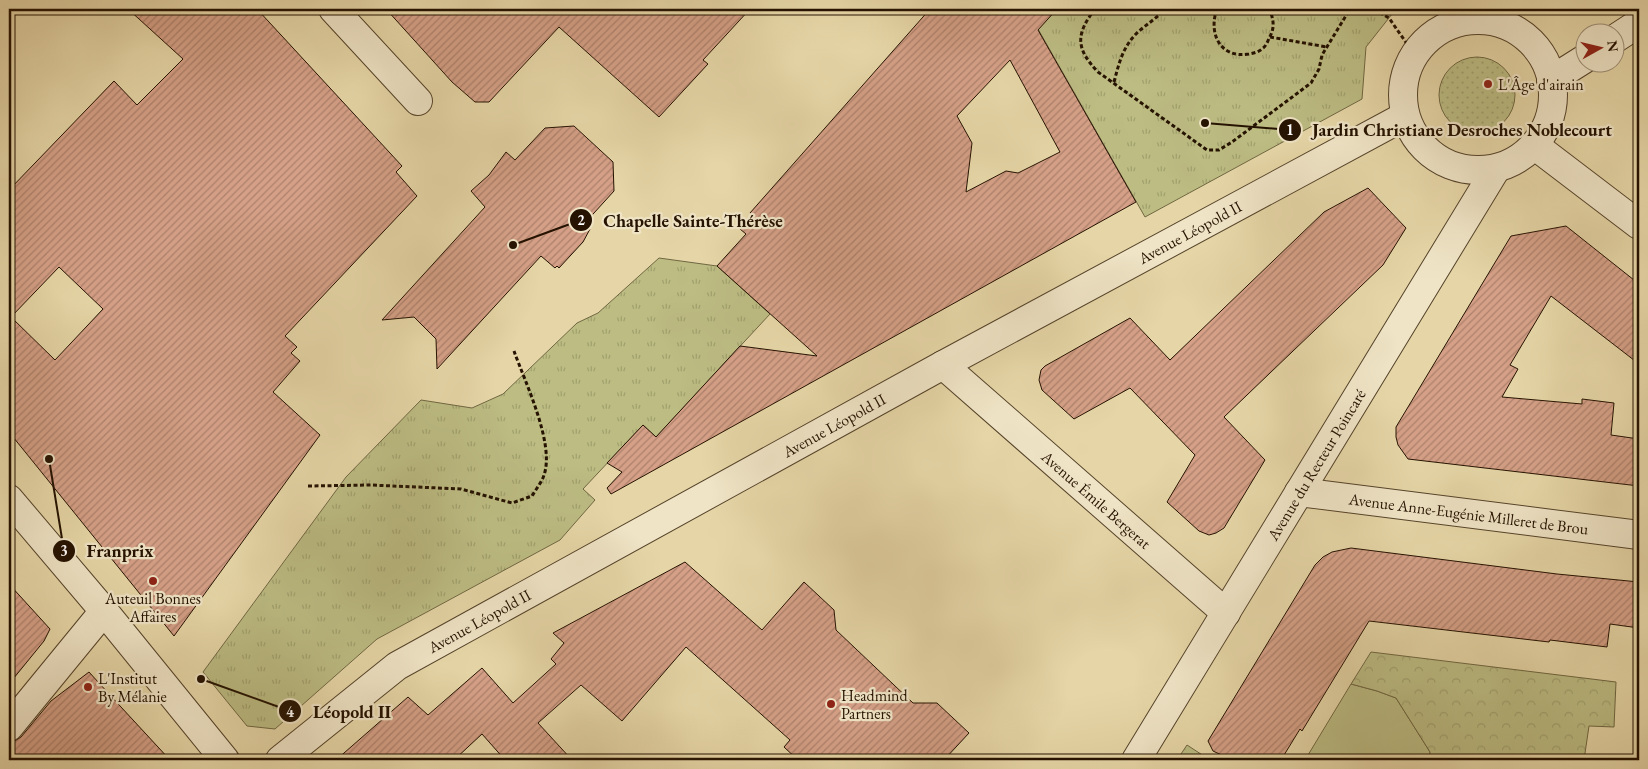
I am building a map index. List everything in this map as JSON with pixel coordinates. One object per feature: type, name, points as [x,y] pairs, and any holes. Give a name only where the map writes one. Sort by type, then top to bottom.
[{"type":"street","points":[[333,9],[418,101]]},
{"type":"street","points":[[1476,14],[1515,30],[1531,43],[1544,60],[1551,80],[1552,97],[1550,114],[1544,130],[1534,145],[1520,157],[1496,169],[1475,171],[1459,168],[1436,158],[1417,140],[1406,116],[1402,95],[1406,74],[1414,54],[1430,37],[1450,24],[1476,14]]},
{"type":"street","points":[[1626,31],[1639,23]]},
{"type":"street","points":[[1551,80],[1576,64]]},
{"type":"street","name":"Avenue Léopold II","points":[[280,760],[397,666],[943,365],[1406,116]]},
{"type":"street","points":[[1534,145],[1639,225]]},
{"type":"street","name":"Avenue du Recteur Poincaré","points":[[1136,760],[1496,169]]},
{"type":"street","name":"Avenue Émile Bergerat","points":[[943,365],[1226,613]]},
{"type":"street","name":"Avenue Anne-Eugénie Milleret de Brou","points":[[1299,492],[1639,535]]},
{"type":"street","points":[[9,499],[104,611],[225,760]]},
{"type":"street","points":[[9,727],[104,611]]},
{"type":"path","points":[[1096,9],[1083,28],[1080,39],[1082,48],[1092,65],[1098,72],[1207,150],[1219,150],[1247,132],[1311,83],[1319,70],[1322,55],[1350,9]]},
{"type":"path","points":[[1114,82],[1118,65],[1127,45],[1136,34],[1166,9]]},
{"type":"path","points":[[1204,9],[1215,14]]},
{"type":"path","points":[[1217,9],[1212,22],[1218,42],[1228,51],[1242,55],[1256,53],[1264,48],[1273,32],[1273,18],[1269,9]]},
{"type":"path","points":[[1374,9],[1389,18],[1414,54]]},
{"type":"path","points":[[1270,37],[1327,47]]},
{"type":"path","points":[[308,486],[371,485],[461,489],[512,503],[532,496],[544,475],[546,446],[514,351]]},
{"type":"green space","points":[[1057,9],[1396,9],[1366,47],[1362,99],[1145,217],[1038,29]]},
{"type":"green space","points":[[1477,57],[1491,60],[1504,68],[1512,81],[1515,95],[1512,109],[1504,122],[1491,130],[1477,133],[1463,130],[1450,122],[1442,109],[1439,95],[1442,81],[1450,68],[1463,60]]},
{"type":"green space","points":[[659,258],[717,266],[770,314],[656,437],[643,425],[583,489],[595,500],[560,540],[377,639],[275,729],[247,726],[203,672],[346,477],[421,400],[472,408],[503,394],[577,323],[598,313]]},
{"type":"green space","points":[[1371,652],[1616,682],[1614,727],[1589,726],[1584,760],[1430,760],[1430,752],[1396,698],[1351,684]]},
{"type":"green space","points":[[1351,684],[1396,698],[1430,752],[1430,760],[1305,760]]},
{"type":"green space","points":[[1187,745],[1210,760],[1177,760]]},
{"type":"building","points":[[128,9],[257,9],[402,166],[396,172],[417,196],[285,336],[297,347],[291,353],[300,361],[273,392],[320,435],[174,636],[9,432],[9,190],[114,81],[137,105],[183,59]],"holes":[[[59,267],[103,309],[55,360],[11,317]]]},
{"type":"building","points":[[386,9],[750,9],[703,60],[708,64],[659,117],[559,27],[489,102],[475,102],[452,82]]},
{"type":"building","points":[[930,9],[1057,9],[1038,30],[1136,202],[611,494],[607,488],[622,472],[607,463],[643,425],[656,437],[740,346],[817,356],[717,266],[746,234],[740,229],[752,215],[750,213]],"holes":[[[1010,60],[1060,152],[1018,173],[1006,171],[966,192],[972,143],[957,116]]]},
{"type":"building","points":[[574,126],[613,162],[614,191],[584,224],[590,229],[583,242],[559,268],[557,266],[555,268],[541,256],[437,369],[436,339],[414,317],[382,320],[485,207],[471,191],[489,175],[506,152],[515,160],[545,128]]},
{"type":"building","points":[[1368,188],[1406,228],[1383,265],[1224,417],[1265,460],[1224,528],[1216,533],[1209,535],[1199,531],[1167,502],[1195,455],[1130,388],[1074,419],[1042,390],[1039,380],[1041,370],[1045,366],[1130,318],[1170,360],[1324,212]]},
{"type":"building","points":[[1566,226],[1639,284],[1639,364],[1551,296],[1510,365],[1518,369],[1502,397],[1582,404],[1582,399],[1614,403],[1611,435],[1639,439],[1639,486],[1408,459],[1398,445],[1396,427],[1511,236]]},
{"type":"building","points":[[1351,548],[1557,574],[1639,582],[1639,628],[1610,624],[1607,647],[1369,621],[1302,731],[1300,729],[1281,760],[1232,760],[1213,751],[1208,741],[1315,565],[1332,552]]},
{"type":"building","points":[[685,562],[762,630],[804,582],[834,610],[836,630],[913,703],[937,703],[969,733],[944,760],[798,760],[784,747],[790,740],[686,647],[622,721],[581,685],[538,723],[572,760],[505,760],[482,734],[454,760],[336,760],[408,697],[428,715],[482,668],[513,703],[556,664],[551,659],[564,643],[553,633]]},
{"type":"building","points":[[9,584],[50,629],[44,641],[9,684]]},
{"type":"building","points":[[89,672],[170,760],[10,760],[13,742],[21,737],[51,701]]},
{"type":"place","name":"L'Âge d'airain","points":[[1488,84]]},
{"type":"place","name":"Jardin Christiane Desroches Noblecourt","points":[[1205,123]]},
{"type":"place","name":"Chapelle Sainte-Thérèse","points":[[513,245]]},
{"type":"place","name":"Franprix","points":[[49,459]]},
{"type":"place","name":"Auteuil Bonnes Affaires","points":[[153,581]]},
{"type":"place","name":"Léopold II","points":[[201,679]]},
{"type":"place","name":"L'Institut By Mélanie","points":[[88,687]]},
{"type":"place","name":"Headmind Partners","points":[[831,704]]}]
